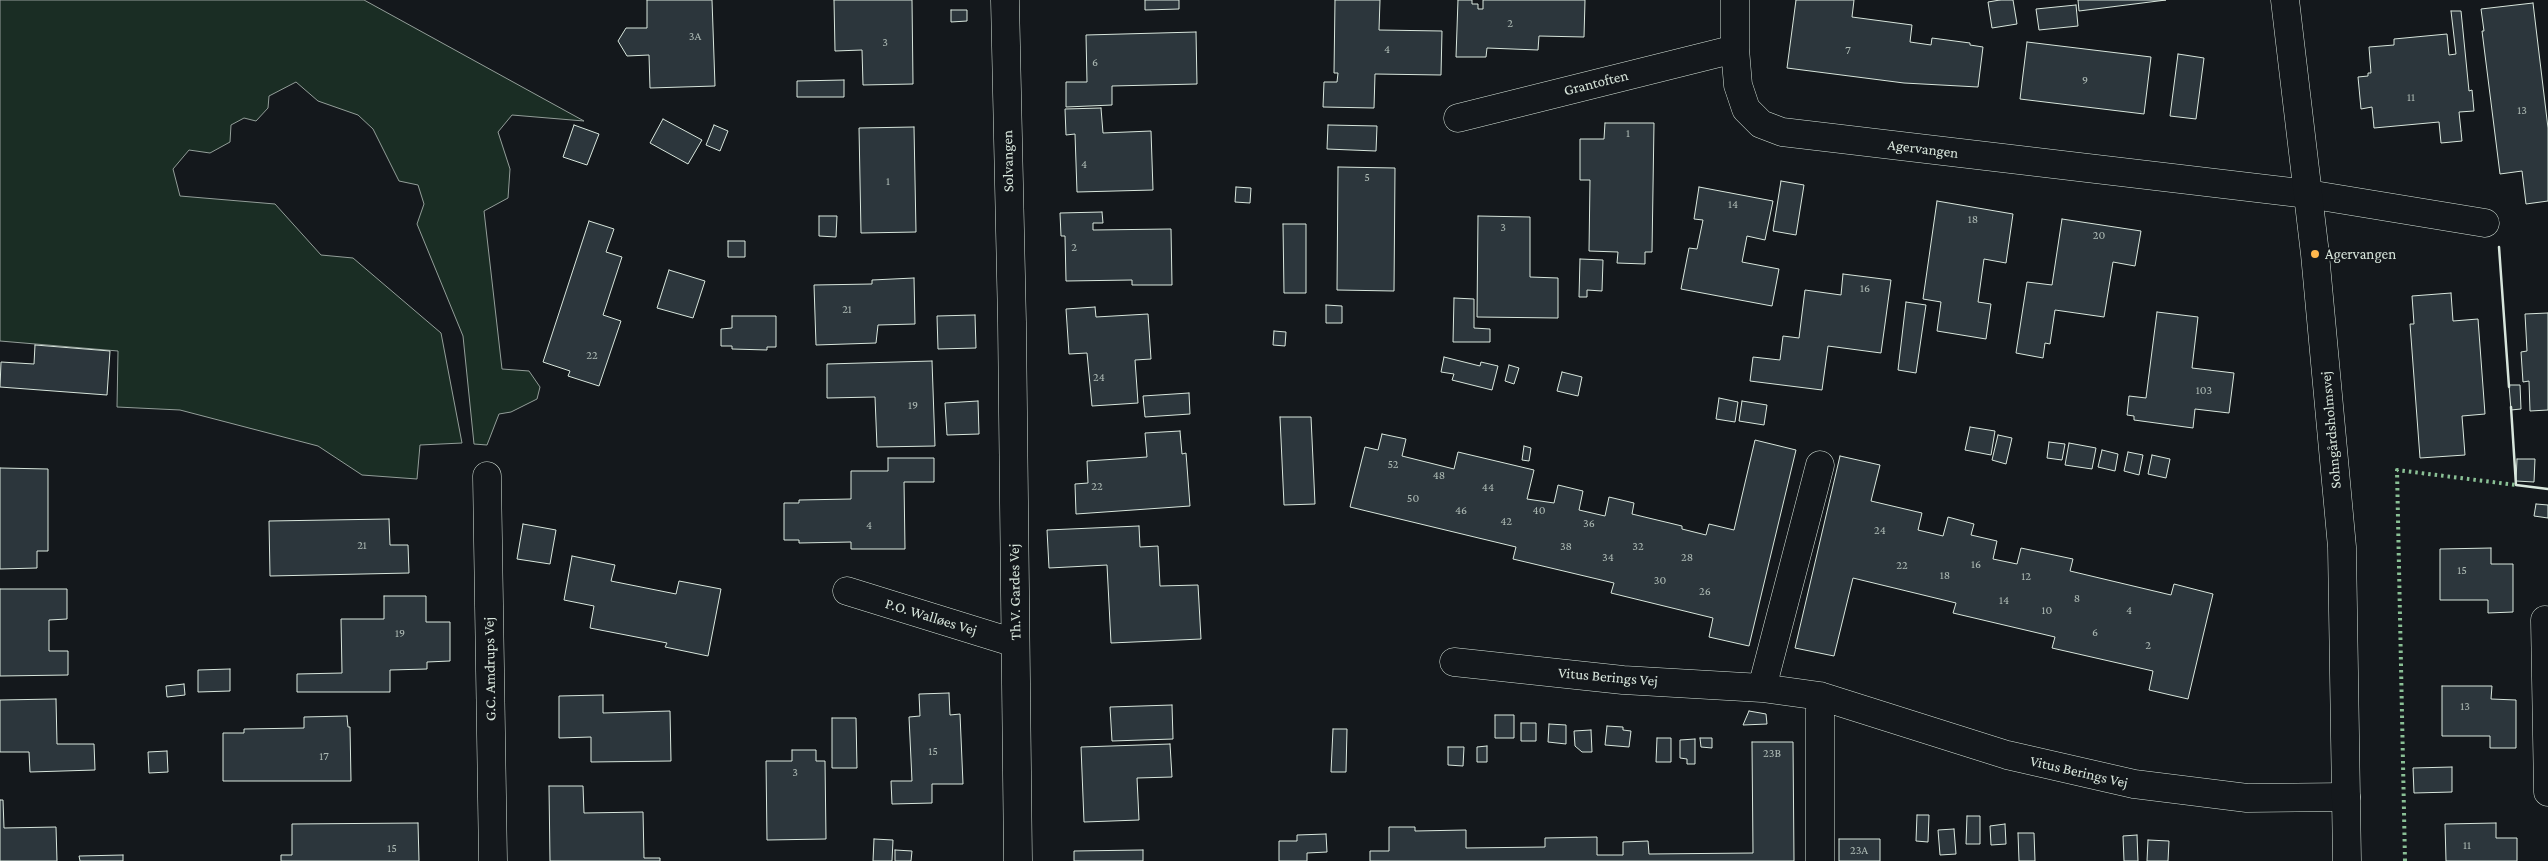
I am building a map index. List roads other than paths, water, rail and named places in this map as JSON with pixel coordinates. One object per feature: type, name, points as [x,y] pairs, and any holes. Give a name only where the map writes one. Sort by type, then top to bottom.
[{"type":"street","name":"Solvangen","points":[[1005,0],[1012,322]]},
{"type":"street","name":"Agervangen","points":[[1735,0],[1735,49],[1738,86],[1746,110],[1761,124],[1782,132],[2308,194],[2484,223]]},
{"type":"street","name":"Sohngårdsholmsvej","points":[[2285,0],[2308,194],[2342,547],[2347,861]]},
{"type":"street","name":"Grantoften","points":[[1458,118],[1735,49]]},
{"type":"street","name":"Th.V. Gardes Vej","points":[[1012,322],[1018,861]]},
{"type":"street","points":[[1762,688],[1820,465]]},
{"type":"street","name":"G.C. Amdrups Vej","points":[[487,476],[493,861]]},
{"type":"street","name":"P.O. Walløes Vej","points":[[847,591],[1016,643]]},
{"type":"street","points":[[2545,620],[2548,792]]},
{"type":"street","name":"Vitus Berings Vej","points":[[1454,662],[1623,680],[1762,688],[1820,696],[2007,755],[2134,784],[2247,798],[2346,797]]},
{"type":"street","points":[[1820,696],[1820,861]]},
{"type":"place","name":"Agervangen","points":[[2315,254]]}]
